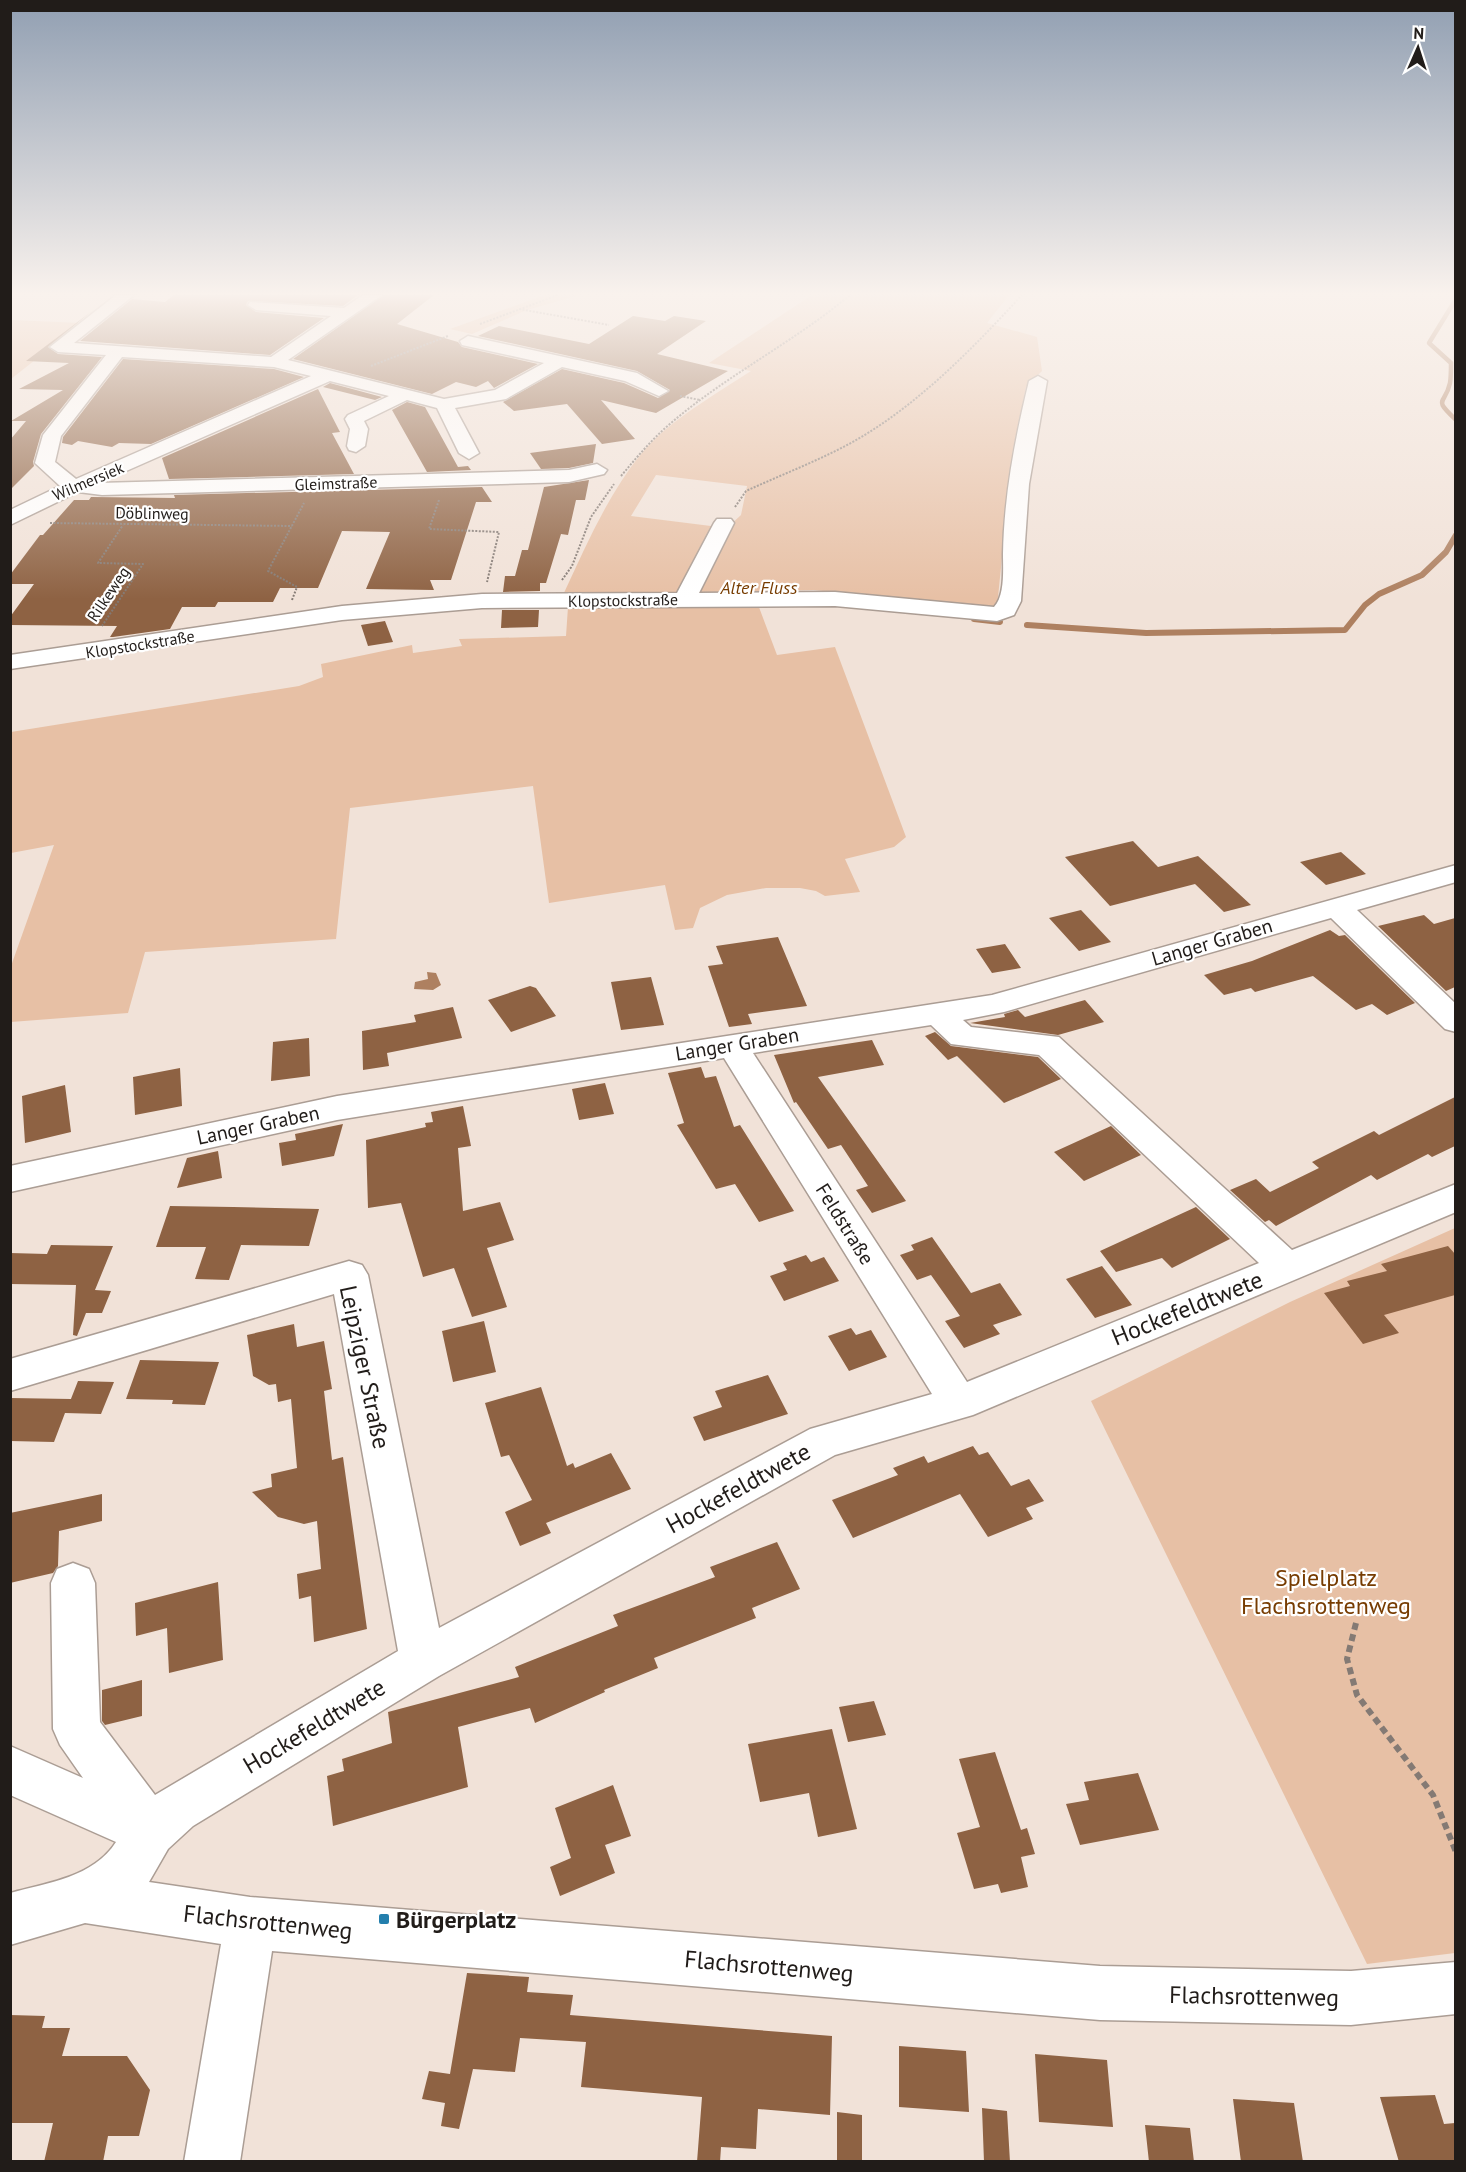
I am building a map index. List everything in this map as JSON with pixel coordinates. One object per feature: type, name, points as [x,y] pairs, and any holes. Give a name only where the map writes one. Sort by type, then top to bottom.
[{"type":"street","points":[[74,487],[56,477],[45,463],[52,435],[82,396]]},
{"type":"street","name":"Wilmersiek","points":[[10,519],[35,504],[289,396]]},
{"type":"street","points":[[356,446],[359,429],[354,419],[401,396]]},
{"type":"street","points":[[415,396],[444,404],[492,396]]},
{"type":"street","name":"Klopstockstraße","points":[[10,663],[399,606],[482,601],[835,599],[998,614],[1006,610],[1011,596],[1014,520],[1021,462],[1035,396]]},
{"type":"street","points":[[444,404],[457,434],[469,453]]},
{"type":"street","name":"Gleimstraße","points":[[74,487],[144,488],[446,480],[569,476],[597,470]]},
{"type":"street","points":[[144,488],[128,511],[149,518]]},
{"type":"street","points":[[685,599],[724,523]]},
{"type":"street","name":"Langer Graben","points":[[10,1179],[337,1108],[731,1044],[993,1005],[1455,873]]},
{"type":"street","points":[[1336,906],[1455,1022]]},
{"type":"street","points":[[938,1013],[962,1037],[1048,1045],[1287,1267]]},
{"type":"street","name":"Feldstraße","points":[[731,1044],[959,1403]]},
{"type":"street","name":"Hockefeldtwete","points":[[85,1898],[126,1872],[151,1832],[176,1809],[423,1661],[824,1441],[959,1403],[1455,1197]]},
{"type":"street","name":"Leipziger Straße","points":[[10,1375],[349,1275],[423,1661]]},
{"type":"street","points":[[73,1583],[77,1729],[151,1832]]},
{"type":"street","points":[[10,1770],[151,1832]]},
{"type":"street","points":[[10,1919],[85,1898]]},
{"type":"street","name":"Flachsrottenweg","points":[[85,1898],[250,1923],[1100,1993],[1351,1998],[1455,1988]]},
{"type":"street","points":[[212,2162],[250,1923]]},
{"type":"path","points":[[552,601],[572,566],[591,517],[636,456],[692,405],[705,396]]},
{"type":"path","points":[[724,523],[746,491],[856,440],[878,426],[915,396]]},
{"type":"path","points":[[446,480],[429,529],[499,532],[482,601]]},
{"type":"path","points":[[282,622],[297,587],[268,571],[315,484]]},
{"type":"path","name":"Döblinweg","points":[[44,523],[123,524],[149,518],[292,526]]},
{"type":"path","name":"Rilkeweg","points":[[84,652],[143,564],[98,563],[123,524]]},
{"type":"path","points":[[1356,1623],[1347,1659],[1357,1695],[1433,1795],[1455,1852]]},
{"type":"green space","points":[[712,396],[1024,396],[1013,449],[997,607],[979,608],[814,590],[563,595],[607,504],[629,470],[665,430]],"holes":[[[656,475],[747,486],[741,515],[727,528],[631,516]]]},
{"type":"green space","points":[[757,602],[777,655],[835,647],[906,837],[894,847],[845,859],[860,892],[825,896],[816,891],[800,888],[766,888],[727,895],[700,908],[693,928],[675,930],[665,885],[549,903],[533,786],[350,808],[336,939],[145,952],[128,1013],[11,1022],[11,966],[54,845],[11,853],[11,732],[299,686],[323,677],[321,664],[412,645],[413,653],[462,646],[459,639],[566,636],[568,607]]},
{"type":"green space","name":"Spielplatz Flachsrottenweg","points":[[1455,1228],[1455,1953],[1367,1964],[1091,1401],[1290,1302]]},
{"type":"shaded area","points":[[427,972],[436,973],[441,985],[433,990],[414,989],[415,982],[428,979]]},
{"type":"building","points":[[52,396],[71,396],[41,434],[33,462],[34,466],[10,490],[10,440],[26,421],[11,421]]},
{"type":"building","points":[[94,396],[260,396],[151,444],[119,443],[112,447],[78,441],[72,445],[62,443],[63,437]]},
{"type":"building","points":[[301,396],[322,396],[340,432],[332,433],[354,474],[169,479],[162,458]]},
{"type":"building","points":[[360,396],[382,397],[375,400]]},
{"type":"building","points":[[513,396],[685,396],[656,413],[601,400],[635,439],[602,444],[567,404],[514,411],[503,402]]},
{"type":"building","points":[[407,402],[425,407],[458,467],[468,466],[471,470],[427,472],[392,410]]},
{"type":"building","points":[[596,444],[593,463],[569,468],[541,469],[530,453]]},
{"type":"building","points":[[589,480],[585,500],[576,500],[568,535],[561,534],[546,583],[540,583],[540,591],[503,592],[505,576],[515,576],[522,550],[528,550],[544,487]]},
{"type":"building","points":[[482,487],[492,502],[476,502],[451,580],[430,580],[434,590],[366,589],[390,532],[342,531],[318,588],[280,588],[273,602],[218,602],[215,607],[182,607],[170,629],[113,637],[110,637],[117,626],[10,625],[10,617],[34,584],[10,584],[10,575],[40,535],[43,535],[74,500],[89,500],[91,497],[175,498],[174,495]]},
{"type":"building","points":[[502,610],[539,610],[538,627],[501,628]]},
{"type":"building","points":[[385,621],[393,642],[368,646],[361,625]]},
{"type":"building","points":[[1133,841],[1158,867],[1198,856],[1251,905],[1224,912],[1195,884],[1110,906],[1065,857]]},
{"type":"building","points":[[1341,852],[1366,874],[1326,885],[1300,862]]},
{"type":"building","points":[[1081,910],[1111,942],[1079,951],[1049,918]]},
{"type":"building","points":[[1424,915],[1434,924],[1455,918],[1455,987],[1446,991],[1378,926]]},
{"type":"building","points":[[1330,930],[1339,936],[1345,935],[1415,1003],[1387,1015],[1372,1004],[1356,1010],[1313,976],[1255,992],[1251,988],[1224,995],[1204,975],[1252,961]]},
{"type":"building","points":[[778,937],[807,1006],[748,1014],[752,1024],[729,1027],[708,966],[723,964],[716,946]]},
{"type":"building","points":[[1005,944],[1021,968],[992,973],[976,949]]},
{"type":"building","points":[[651,977],[664,1025],[621,1030],[611,982]]},
{"type":"building","points":[[530,986],[536,988],[556,1016],[511,1032],[488,1000]]},
{"type":"building","points":[[1085,1000],[1104,1022],[1058,1035],[970,1023],[1005,1017],[1004,1014],[1018,1010],[1025,1017]]},
{"type":"building","points":[[453,1007],[462,1038],[387,1053],[389,1066],[363,1070],[362,1031],[416,1022],[414,1015]]},
{"type":"building","points":[[935,1032],[951,1046],[1038,1057],[1061,1079],[1004,1103],[957,1056],[948,1060],[925,1036]]},
{"type":"building","points":[[309,1038],[310,1076],[271,1081],[273,1042]]},
{"type":"building","points":[[872,1040],[884,1065],[818,1077],[906,1201],[872,1213],[856,1190],[868,1186],[841,1145],[828,1149],[796,1102],[794,1103],[774,1055]]},
{"type":"building","points":[[701,1067],[705,1078],[716,1076],[734,1127],[740,1125],[794,1211],[759,1222],[735,1184],[716,1189],[677,1125],[684,1123],[668,1073]]},
{"type":"building","points":[[180,1068],[182,1106],[135,1115],[133,1077]]},
{"type":"building","points":[[605,1083],[614,1114],[579,1120],[572,1089]]},
{"type":"building","points":[[65,1085],[71,1132],[25,1143],[22,1096]]},
{"type":"building","points":[[1455,1097],[1455,1146],[1432,1157],[1428,1154],[1377,1180],[1371,1175],[1276,1226],[1269,1220],[1265,1222],[1230,1190],[1256,1179],[1270,1192],[1319,1168],[1312,1162],[1374,1131],[1379,1135]]},
{"type":"building","points":[[463,1106],[471,1146],[458,1148],[463,1211],[500,1202],[514,1240],[487,1248],[507,1307],[472,1317],[454,1268],[423,1277],[401,1203],[368,1208],[366,1140],[426,1127],[425,1123],[433,1122],[431,1112]]},
{"type":"building","points":[[343,1124],[334,1156],[282,1166],[279,1143],[296,1140],[295,1134]]},
{"type":"building","points":[[1111,1126],[1141,1155],[1084,1181],[1054,1152]]},
{"type":"building","points":[[218,1151],[222,1178],[177,1188],[187,1158]]},
{"type":"building","points":[[170,1206],[319,1209],[309,1246],[241,1245],[229,1280],[195,1279],[206,1247],[156,1247]]},
{"type":"building","points":[[1196,1207],[1230,1239],[1172,1268],[1162,1258],[1116,1272],[1100,1251]]},
{"type":"building","points":[[932,1237],[971,1293],[1000,1283],[1022,1315],[993,1325],[1000,1334],[964,1348],[945,1321],[960,1316],[931,1275],[917,1280],[900,1255],[914,1250],[911,1245]]},
{"type":"building","points":[[51,1245],[113,1246],[95,1290],[111,1291],[102,1313],[86,1313],[77,1336],[73,1335],[76,1285],[10,1284],[10,1253],[47,1254]]},
{"type":"building","points":[[1448,1246],[1455,1254],[1455,1295],[1384,1315],[1399,1333],[1363,1344],[1324,1293],[1350,1286],[1347,1281],[1387,1271],[1381,1264]]},
{"type":"building","points":[[806,1255],[811,1262],[824,1257],[839,1281],[784,1301],[770,1276],[787,1270],[783,1263]]},
{"type":"building","points":[[1102,1266],[1132,1305],[1095,1318],[1066,1279]]},
{"type":"building","points":[[484,1321],[496,1372],[453,1382],[442,1331]]},
{"type":"building","points":[[294,1324],[297,1347],[324,1341],[332,1389],[324,1391],[332,1460],[343,1457],[367,1629],[314,1642],[311,1596],[299,1599],[297,1574],[321,1569],[317,1521],[304,1524],[278,1517],[252,1492],[272,1487],[271,1474],[297,1468],[291,1399],[278,1402],[276,1384],[269,1385],[253,1376],[247,1335]]},
{"type":"building","points":[[851,1328],[856,1335],[871,1330],[887,1357],[849,1371],[828,1336]]},
{"type":"building","points":[[140,1360],[219,1362],[205,1405],[172,1404],[173,1400],[126,1399]]},
{"type":"building","points":[[768,1375],[788,1414],[704,1441],[693,1417],[722,1407],[715,1391]]},
{"type":"building","points":[[78,1381],[114,1382],[101,1414],[65,1413],[54,1442],[10,1441],[10,1398],[71,1399]]},
{"type":"building","points":[[541,1387],[567,1466],[573,1463],[575,1468],[611,1453],[631,1489],[546,1523],[551,1533],[520,1546],[505,1512],[532,1500],[509,1455],[501,1457],[485,1403]]},
{"type":"building","points":[[973,1446],[979,1455],[988,1452],[1011,1486],[1029,1479],[1044,1501],[1026,1508],[1033,1519],[988,1537],[960,1494],[853,1538],[832,1500],[898,1475],[893,1468],[924,1456],[928,1463]]},
{"type":"building","points":[[102,1494],[102,1521],[59,1531],[58,1566],[53,1573],[10,1583],[10,1513]]},
{"type":"building","points":[[777,1542],[800,1589],[752,1608],[756,1618],[654,1658],[658,1668],[604,1690],[605,1692],[535,1723],[530,1708],[458,1727],[468,1787],[333,1826],[327,1776],[344,1771],[342,1759],[392,1743],[388,1712],[519,1677],[515,1667],[618,1626],[613,1615],[715,1577],[710,1567]]},
{"type":"building","points":[[218,1582],[223,1660],[169,1673],[167,1628],[136,1636],[135,1603]]},
{"type":"building","points":[[142,1680],[142,1716],[105,1725],[102,1721],[102,1690]]},
{"type":"building","points":[[874,1701],[886,1735],[848,1742],[839,1707]]},
{"type":"building","points":[[832,1729],[857,1829],[818,1837],[809,1793],[760,1802],[748,1744]]},
{"type":"building","points":[[995,1752],[1021,1830],[1027,1828],[1035,1854],[1021,1857],[1028,1887],[1001,1893],[998,1884],[974,1889],[957,1833],[980,1827],[959,1759]]},
{"type":"building","points":[[1138,1773],[1159,1830],[1080,1845],[1066,1804],[1089,1800],[1084,1782]]},
{"type":"building","points":[[613,1785],[631,1836],[605,1845],[615,1873],[560,1896],[550,1867],[571,1858],[555,1808]]},
{"type":"building","points":[[467,1973],[529,1977],[527,1992],[573,1995],[570,2015],[832,2036],[830,2115],[758,2109],[756,2149],[721,2147],[720,2162],[697,2162],[702,2097],[581,2087],[586,2042],[520,2038],[515,2072],[473,2069],[459,2129],[441,2126],[445,2103],[422,2099],[429,2071],[450,2074]]},
{"type":"building","points":[[10,2015],[45,2016],[42,2028],[70,2028],[62,2056],[127,2056],[150,2090],[139,2136],[108,2136],[103,2162],[44,2162],[53,2123],[10,2123]]},
{"type":"building","points":[[899,2046],[966,2051],[969,2112],[899,2107]]},
{"type":"building","points":[[1035,2054],[1107,2060],[1113,2127],[1039,2122]]},
{"type":"building","points":[[1435,2095],[1444,2124],[1455,2123],[1455,2162],[1399,2162],[1380,2097]]},
{"type":"building","points":[[1233,2099],[1294,2103],[1303,2162],[1241,2162]]},
{"type":"building","points":[[982,2108],[1007,2111],[1010,2162],[984,2162]]},
{"type":"building","points":[[837,2112],[862,2115],[862,2162],[837,2162]]},
{"type":"building","points":[[1145,2125],[1190,2128],[1194,2162],[1149,2162]]},
{"type":"waterway","points":[[1445,396],[1442,404],[1456,420]]},
{"type":"waterway","points":[[1027,625],[1146,633],[1345,630],[1365,605],[1379,594],[1422,575],[1446,552],[1456,535]]},
{"type":"waterway","name":"Alter Fluss","points":[[974,619],[1000,622]]},
{"type":"place","name":"Bürgerplatz","points":[[384,1919]]}]
